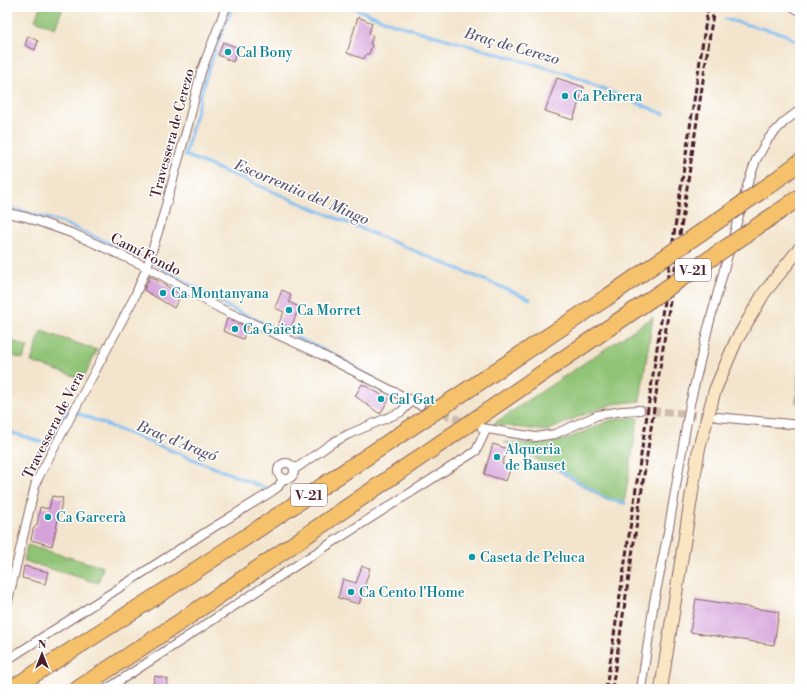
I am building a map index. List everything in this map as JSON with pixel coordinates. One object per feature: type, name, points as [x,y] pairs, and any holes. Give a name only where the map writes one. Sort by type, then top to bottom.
[{"type":"highway","name":"V-21","points":[[11,689],[166,590],[606,298],[764,189],[800,162]]},
{"type":"highway","name":"V-21","points":[[78,689],[190,615],[800,197]]},
{"type":"main road","points":[[662,689],[697,456],[715,390],[736,341],[764,293],[800,248]]},
{"type":"street","name":"Travessera de Cerezo","points":[[147,267],[188,125],[201,72],[226,7]]},
{"type":"street","points":[[793,7],[800,11]]},
{"type":"street","points":[[641,689],[654,602],[669,527],[690,404],[710,321],[747,186],[756,160],[768,139],[784,122],[800,110]]},
{"type":"street","name":"Camí Fondo","points":[[7,213],[26,217],[74,234],[147,267],[221,309],[320,354],[411,402],[420,405]]},
{"type":"street","name":"Travessera de Vera","points":[[7,605],[36,482],[134,298],[147,267]]},
{"type":"street","points":[[294,468],[298,467],[332,443],[349,434],[401,412],[411,402]]},
{"type":"street","points":[[107,689],[300,563],[476,451],[484,429],[535,437],[555,434],[598,414],[640,410]]},
{"type":"street","points":[[717,417],[800,425]]},
{"type":"street","points":[[7,660],[206,532],[272,492],[284,479],[292,477],[295,471],[291,464],[288,463],[280,465],[278,472],[280,477],[284,479]]},
{"type":"green space","points":[[40,7],[63,7],[55,28],[35,20]]},
{"type":"green space","points":[[653,317],[640,401],[613,404],[580,416],[547,431],[493,424]]},
{"type":"green space","points":[[41,331],[97,350],[83,379],[31,362]]},
{"type":"green space","points":[[7,339],[28,347],[23,359],[7,354]]},
{"type":"green space","points":[[800,353],[800,403],[796,403]]},
{"type":"green space","points":[[638,417],[624,504],[606,500],[555,469],[504,442],[546,444],[567,439],[611,420]]},
{"type":"green space","points":[[27,545],[103,567],[98,583],[24,561]]},
{"type":"building","points":[[358,17],[372,23],[369,34],[373,36],[370,44],[372,45],[369,54],[366,54],[364,59],[347,53]]},
{"type":"building","points":[[28,36],[38,41],[35,50],[25,45]]},
{"type":"building","name":"Cal Bony","points":[[223,42],[238,48],[233,62],[218,55]]},
{"type":"building","name":"Ca Pebrera","points":[[557,78],[584,87],[573,120],[545,111]]},
{"type":"building","name":"Ca Montanyana","points":[[150,276],[181,295],[174,308],[144,290]]},
{"type":"building","name":"Ca Morret","points":[[282,290],[291,294],[289,302],[299,307],[289,333],[277,327],[284,312],[275,308]]},
{"type":"building","name":"Ca Gaietà","points":[[227,319],[247,327],[243,339],[223,331]]},
{"type":"building","name":"Cal Gat","points":[[362,384],[389,399],[380,414],[355,396]]},
{"type":"building","name":"Alqueria de Bauset","points":[[493,444],[508,449],[502,464],[511,467],[506,481],[484,474]]},
{"type":"building","name":"Ca Garcerà","points":[[52,496],[63,498],[52,546],[31,540],[33,529],[37,525],[40,507],[49,509]]},
{"type":"building","points":[[24,566],[48,572],[45,584],[22,578]]},
{"type":"building","name":"Ca Cento l'Home","points":[[362,566],[370,568],[359,604],[338,598],[343,579],[356,583]]},
{"type":"building","points":[[696,599],[779,612],[774,645],[690,632]]},
{"type":"building","points":[[155,676],[168,679],[166,689],[152,689]]},
{"type":"waterway","name":"Escorrentia del Mingo","points":[[232,7],[206,76],[185,155],[530,299]]},
{"type":"waterway","name":"Braç de Cerezo","points":[[351,7],[394,24],[565,73],[664,114]]},
{"type":"waterway","points":[[725,19],[784,34],[800,43]]},
{"type":"waterway","points":[[7,207],[63,223],[143,258]]},
{"type":"waterway","points":[[154,263],[228,307],[286,333]]},
{"type":"waterway","points":[[295,337],[329,352],[374,377]]},
{"type":"waterway","name":"Braç d'Aragó","points":[[7,431],[50,445],[67,410],[70,411]]},
{"type":"waterway","name":"Braç d'Aragó","points":[[77,413],[268,489]]},
{"type":"waterway","points":[[556,468],[607,499],[625,503]]},
{"type":"tunnel","points":[[420,405],[470,424]]},
{"type":"tunnel","points":[[640,410],[712,416]]},
{"type":"railway","points":[[606,689],[708,7]]},
{"type":"railway","points":[[612,689],[714,7]]},
{"type":"place","name":"Cal Bony","points":[[228,52]]},
{"type":"place","name":"Ca Pebrera","points":[[565,96]]},
{"type":"place","name":"Ca Montanyana","points":[[163,293]]},
{"type":"place","name":"Ca Morret","points":[[289,310]]},
{"type":"place","name":"Ca Gaietà","points":[[235,329]]},
{"type":"place","name":"Cal Gat","points":[[381,399]]},
{"type":"place","name":"Alqueria de Bauset","points":[[497,457]]},
{"type":"place","name":"Ca Garcerà","points":[[48,517]]},
{"type":"place","name":"Caseta de Peluca","points":[[472,557]]},
{"type":"place","name":"Ca Cento l'Home","points":[[351,592]]}]
